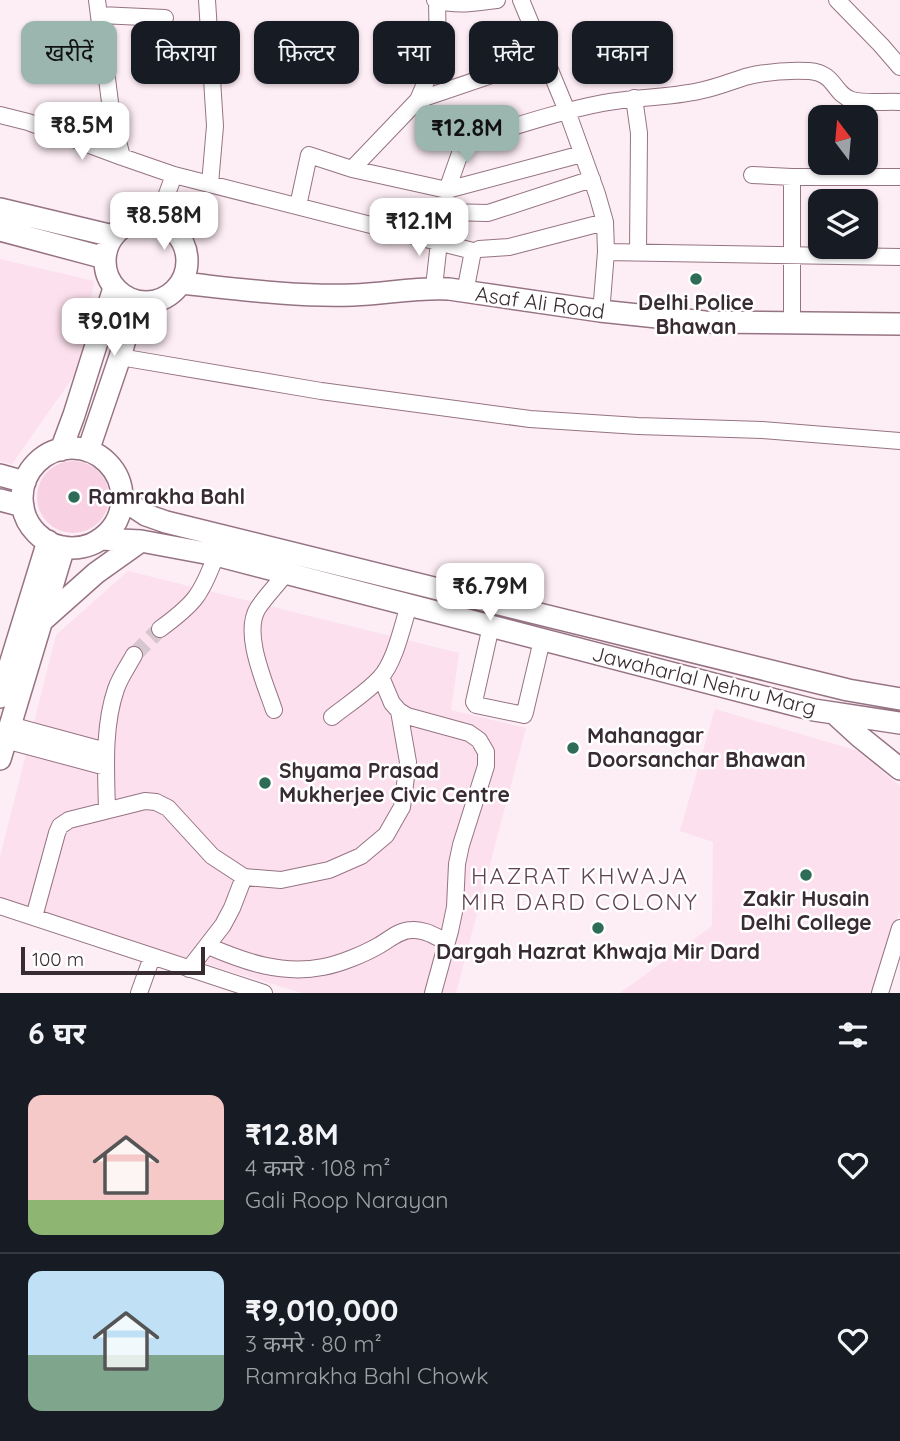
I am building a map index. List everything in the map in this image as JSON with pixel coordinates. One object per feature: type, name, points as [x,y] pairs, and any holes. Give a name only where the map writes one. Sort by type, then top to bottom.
[{"type":"main road","points":[[0,209],[113,236]]},
{"type":"main road","points":[[145,219],[169,226],[185,246],[188,259],[184,278],[173,293],[149,302],[136,301],[125,297],[114,288],[105,270],[107,247],[113,236],[133,222],[145,219]]},
{"type":"main road","points":[[0,230],[105,258]]},
{"type":"main road","name":"Asaf Ali Road","points":[[184,278],[303,285],[354,285],[435,278],[602,302],[705,312],[900,314]]},
{"type":"main road","name":"Asaf Ali Road","points":[[184,278],[303,295],[449,289],[600,311],[705,322],[900,324]]},
{"type":"main road","points":[[61,450],[114,288]]},
{"type":"main road","points":[[88,451],[136,301]]},
{"type":"main road","points":[[61,450],[88,451],[106,461],[118,478],[122,499],[116,521],[100,539],[83,546],[56,544],[34,530],[25,515],[22,494],[32,469],[41,459],[61,450]]},
{"type":"main road","points":[[0,475],[25,482]]},
{"type":"main road","name":"Jawaharlal Nehru Marg","points":[[122,499],[146,515],[166,522],[893,695]]},
{"type":"main road","points":[[0,500],[23,506]]},
{"type":"main road","name":"Jawaharlal Nehru Marg","points":[[100,539],[141,541],[216,555],[814,710],[900,723]]},
{"type":"main road","points":[[41,622],[96,573],[141,541]]},
{"type":"main road","points":[[5,741],[41,622],[56,544]]},
{"type":"main road","points":[[1,689],[56,544]]},
{"type":"main road","points":[[835,714],[900,769]]},
{"type":"street","points":[[207,0],[215,126],[210,184]]},
{"type":"street","points":[[352,169],[418,100],[438,53],[436,1],[471,4],[497,0]]},
{"type":"street","points":[[522,0],[530,21]]},
{"type":"street","points":[[837,0],[900,67]]},
{"type":"street","points":[[122,158],[113,118],[98,8],[165,18]]},
{"type":"street","points":[[592,179],[488,212],[445,212],[447,190],[464,142],[567,111],[634,98],[670,97],[748,76],[811,71],[823,74],[843,95],[852,100],[900,102]]},
{"type":"street","points":[[418,100],[469,83]]},
{"type":"street","points":[[556,84],[592,179],[605,222],[606,252],[602,302]]},
{"type":"street","points":[[634,98],[639,146],[638,253]]},
{"type":"street","points":[[0,115],[28,122],[174,175],[476,250],[509,247],[605,222]]},
{"type":"street","points":[[298,206],[309,155],[352,169],[447,190],[582,154]]},
{"type":"street","points":[[157,221],[174,175]]},
{"type":"street","points":[[752,175],[900,177]]},
{"type":"street","points":[[792,177],[792,313]]},
{"type":"street","points":[[435,278],[439,242]]},
{"type":"street","points":[[467,282],[476,250]]},
{"type":"street","points":[[606,252],[900,257]]},
{"type":"street","points":[[120,357],[321,391],[530,419],[762,430],[900,441]]},
{"type":"street","points":[[160,629],[195,600],[205,584],[216,555]]},
{"type":"street","points":[[274,709],[253,645],[251,625],[257,609],[286,573]]},
{"type":"street","points":[[332,717],[381,677],[395,649],[409,605]]},
{"type":"street","points":[[491,626],[474,702],[477,705],[524,715],[542,640]]},
{"type":"street","points":[[107,810],[106,759],[110,714],[117,687],[134,655]]},
{"type":"street","points":[[381,677],[398,711],[407,716],[469,733],[479,740],[486,752],[486,766],[461,845],[457,864],[455,907],[433,993]]},
{"type":"street","points":[[34,918],[60,826],[69,820],[145,802],[156,802],[168,808],[212,856],[244,877],[281,880],[329,870],[361,856],[386,835],[402,807],[408,762],[398,711]]},
{"type":"street","points":[[5,741],[106,759]]},
{"type":"street","points":[[188,969],[223,925],[244,877]]},
{"type":"street","points":[[0,906],[264,993]]},
{"type":"street","points":[[880,993],[900,928]]},
{"type":"street","points":[[208,946],[235,958],[284,970],[298,970],[324,967],[360,955],[398,933],[411,929],[424,931],[447,942]]},
{"type":"street","points":[[139,993],[152,957]]},
{"type":"shaded area","points":[[0,259],[94,281],[81,366],[12,464],[0,461]]},
{"type":"shaded area","points":[[80,461],[99,471],[107,483],[107,511],[99,523],[87,531],[66,533],[47,523],[39,511],[37,490],[47,471],[59,463]]},
{"type":"shaded area","name":"Shyama Prasad Mukherjee Civic Centre","points":[[128,571],[459,653],[451,710],[526,728],[456,993],[302,993],[0,902],[0,857],[56,635]]},
{"type":"shaded area","name":"Zakir Husain Delhi College","points":[[715,709],[858,751],[900,786],[900,909],[875,993],[620,993],[712,926],[713,842],[680,831]]},
{"type":"tunnel","points":[[134,655],[160,629]]},
{"type":"place","name":"Delhi Police Bhawan","points":[[696,279]]},
{"type":"place","name":"Ramrakha Bahl","points":[[74,497]]},
{"type":"place","name":"Mahanagar Doorsanchar Bhawan","points":[[573,748]]},
{"type":"place","name":"Shyama Prasad Mukherjee Civic Centre","points":[[265,783]]},
{"type":"place","name":"Zakir Husain Delhi College","points":[[806,875]]},
{"type":"place","name":"Dargah Hazrat Khwaja Mir Dard","points":[[598,928]]},
{"type":"district","name":"HAZRAT KHWAJA MIR DARD COLONY","points":[[580,889]]}]
